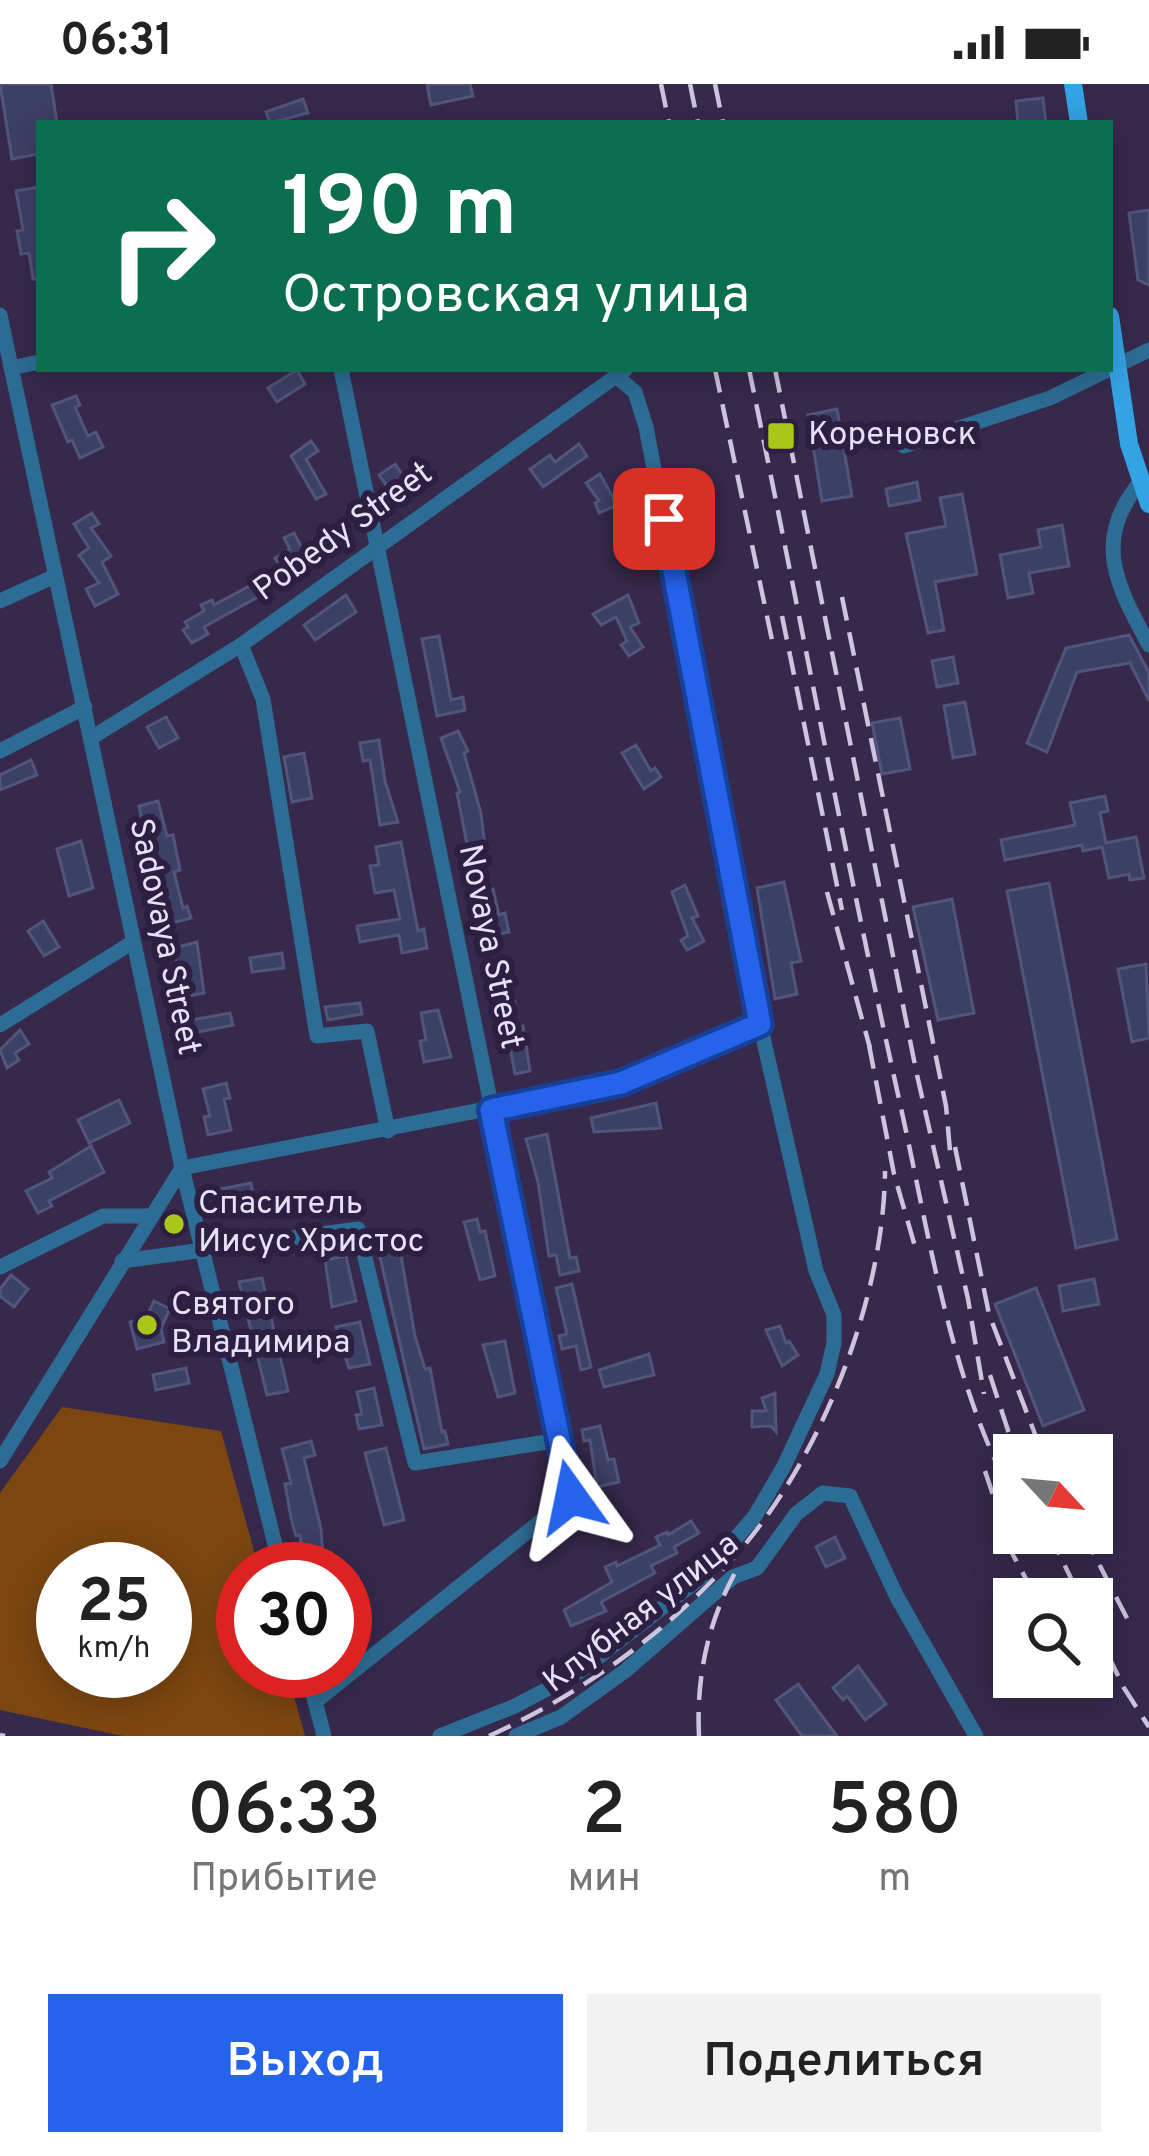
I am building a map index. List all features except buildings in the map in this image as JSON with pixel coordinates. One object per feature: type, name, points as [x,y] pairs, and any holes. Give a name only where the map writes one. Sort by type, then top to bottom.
[{"type":"main road","points":[[1073,84],[1079,120]]},
{"type":"main road","points":[[1113,335],[1130,444],[1149,504]]},
{"type":"street","name":"Sadovaya Street","points":[[0,315],[182,1168],[274,1542]]},
{"type":"street","points":[[1113,369],[1149,350]]},
{"type":"street","points":[[11,368],[36,363]]},
{"type":"street","name":"Novaya Street","points":[[315,1702],[571,1497],[342,372]]},
{"type":"street","points":[[440,1736],[515,1706],[579,1672],[703,1576],[755,1516],[827,1374],[835,1343],[834,1315],[816,1271],[760,1024],[646,427],[635,392],[621,372]]},
{"type":"street","name":"Pobedy Street","points":[[91,738],[241,645],[621,372]]},
{"type":"street","points":[[904,446],[1050,398],[1107,372]]},
{"type":"street","points":[[1142,481],[1116,519],[1112,546],[1114,567],[1149,645]]},
{"type":"street","points":[[0,602],[55,576]]},
{"type":"street","points":[[241,645],[262,699],[317,1036],[368,1031],[388,1131]]},
{"type":"street","points":[[0,751],[85,707]]},
{"type":"street","points":[[0,1024],[133,942]]},
{"type":"street","points":[[0,1461],[182,1168],[621,1083],[760,1024]]},
{"type":"street","points":[[0,1267],[103,1216],[152,1216]]},
{"type":"street","points":[[122,1261],[358,1229],[415,1463],[559,1440]]},
{"type":"street","name":"Клубная улица","points":[[516,1736],[561,1717],[625,1670],[733,1577],[758,1568],[796,1514],[824,1493],[850,1496],[897,1597],[976,1736]]},
{"type":"street","points":[[314,1698],[324,1736]]},
{"type":"shaded area","points":[[62,1407],[221,1431],[252,1542],[216,1542],[216,1698],[294,1698],[305,1736],[123,1736],[0,1710],[0,1493]]},
{"type":"railway","points":[[661,84],[668,120]]},
{"type":"railway","points":[[690,84],[697,120]]},
{"type":"railway","points":[[715,84],[722,120]]},
{"type":"railway","points":[[716,372],[772,640]]},
{"type":"railway","points":[[750,372],[933,1258],[958,1357],[993,1455]]},
{"type":"railway","points":[[776,372],[984,1394]]},
{"type":"railway","points":[[842,597],[946,1106],[951,1162]]},
{"type":"railway","points":[[782,616],[842,910]]},
{"type":"railway","points":[[827,892],[870,1048]]},
{"type":"railway","points":[[869,1045],[894,1174],[916,1250]]},
{"type":"railway","points":[[955,1147],[989,1314],[1035,1434]]},
{"type":"railway","points":[[489,1736],[554,1703],[646,1640],[701,1591],[760,1526],[790,1482],[839,1382],[873,1275],[885,1171]]},
{"type":"railway","points":[[990,1375],[1009,1434]]},
{"type":"railway","points":[[985,1471],[1026,1578]]},
{"type":"railway","points":[[1059,1554],[1071,1578]]},
{"type":"railway","points":[[1094,1554],[1132,1628]]},
{"type":"railway","points":[[699,1736],[707,1647],[740,1564]]},
{"type":"railway","points":[[1113,1665],[1149,1727]]},
{"type":"railway","points":[[0,1735],[5,1736]]},
{"type":"place","name":"Кореновск","points":[[781,436]]},
{"type":"place","name":"Спаситель Иисус Христос","points":[[174,1224]]},
{"type":"place","name":"Святого Владимира","points":[[147,1325]]},
{"type":"route","points":[[571,1497],[491,1110],[621,1083],[760,1024],[664,519]]}]
